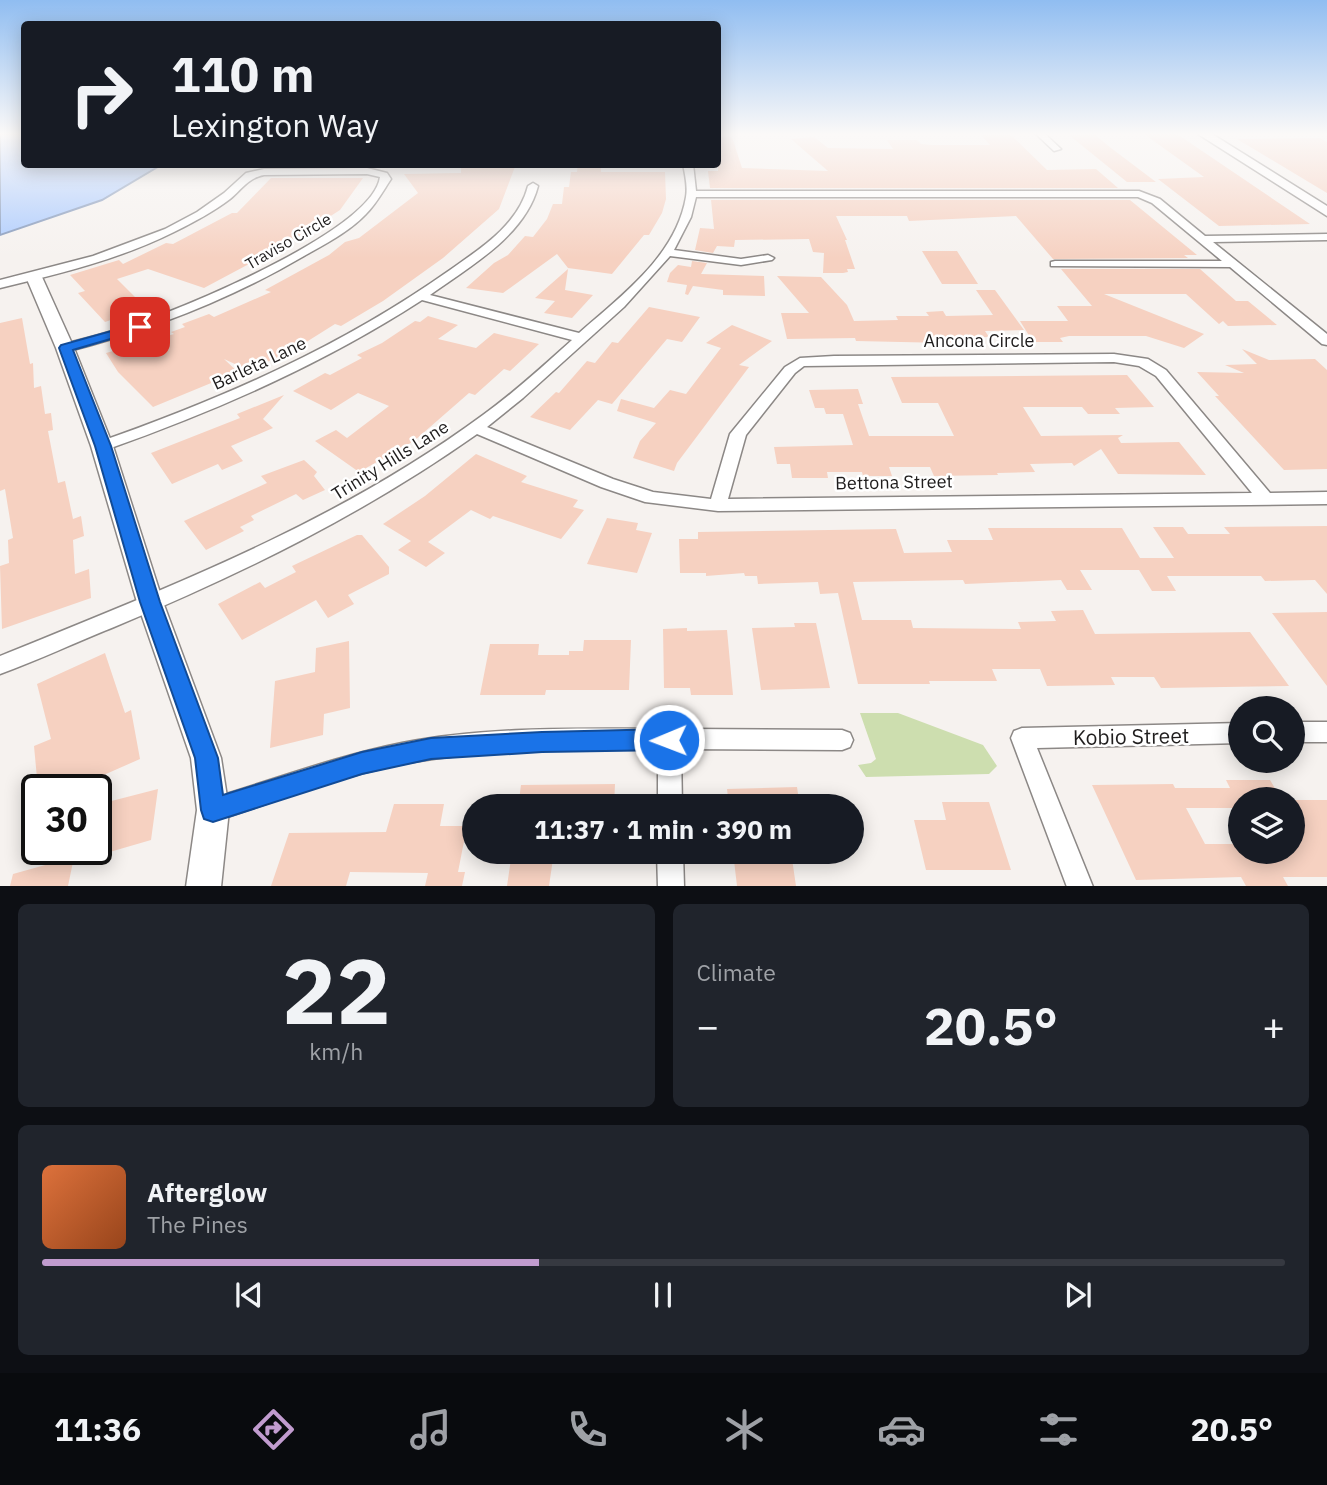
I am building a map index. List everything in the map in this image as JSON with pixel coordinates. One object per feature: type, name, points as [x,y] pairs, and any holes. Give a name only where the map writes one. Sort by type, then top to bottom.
[{"type":"street","name":"Traviso Circle","points":[[33,277],[108,254],[168,230],[218,202],[249,175]]},
{"type":"street","name":"Traviso Circle","points":[[65,348],[140,327],[249,282],[352,222],[372,201],[386,179],[384,175]]},
{"type":"street","name":"Trinity Hills Lane","points":[[0,665],[268,551],[331,519],[398,480],[476,428],[545,372],[630,293],[666,252],[680,230],[691,194],[689,175]]},
{"type":"street","points":[[1269,175],[1327,212]]},
{"type":"street","name":"Barleta Lane","points":[[103,446],[183,419],[287,373],[361,335],[423,297],[510,226],[532,195],[533,186]]},
{"type":"street","points":[[691,194],[1117,192],[1145,195],[1156,201],[1327,341]]},
{"type":"street","points":[[1202,239],[1327,237]]},
{"type":"street","points":[[666,252],[741,262],[768,258]]},
{"type":"street","points":[[1055,264],[1233,264]]},
{"type":"street","points":[[0,284],[33,277],[65,348],[103,446],[150,602],[206,758],[213,810],[203,886]]},
{"type":"street","points":[[423,297],[581,338]]},
{"type":"street","name":"Ancona Circle","points":[[718,505],[738,434],[790,370],[800,362],[834,360],[1114,358],[1143,362],[1161,373],[1265,498]]},
{"type":"street","name":"Bettona Street","points":[[476,428],[607,484],[651,498],[718,505],[1327,498]]},
{"type":"street","points":[[1305,732],[1327,732]]},
{"type":"street","name":"Kobio Street","points":[[1080,886],[1022,738],[1228,733]]},
{"type":"street","points":[[669,740],[670,794]]},
{"type":"street","points":[[213,810],[362,763],[431,749],[542,742],[842,740]]},
{"type":"street","points":[[670,864],[671,886]]},
{"type":"green space","points":[[860,713],[898,713],[983,745],[997,766],[989,774],[866,777],[858,765],[871,763],[876,759]]},
{"type":"water","points":[[0,175],[144,175],[102,200],[0,235]]},
{"type":"building","points":[[405,175],[512,175],[499,209],[443,258],[383,301],[341,326],[335,324],[292,351],[248,370],[224,359],[240,374],[221,384],[216,381],[153,407],[118,372],[106,353],[174,334],[171,332],[185,327],[182,324],[209,314],[214,317],[271,292],[265,290],[329,255],[345,242],[359,238],[418,193]]},
{"type":"building","points":[[571,175],[665,175],[666,199],[662,213],[649,235],[644,235],[612,274],[568,268],[557,254],[503,293],[466,288],[494,263],[508,255],[525,236],[533,237],[547,219],[553,204],[562,204],[564,187],[569,187]]},
{"type":"building","points":[[709,175],[1103,175],[1118,188],[710,188]]},
{"type":"building","points":[[1119,175],[1147,175],[1156,182],[1127,182]]},
{"type":"building","points":[[1202,175],[1238,175],[1310,224],[1219,226],[1158,179],[1204,177]]},
{"type":"building","points":[[1298,175],[1327,175],[1327,193]]},
{"type":"building","points":[[271,178],[363,178],[340,210],[290,242],[204,288],[148,269],[117,279],[146,308],[105,322],[78,293],[85,291],[70,275],[119,260],[123,264],[166,243],[173,244],[232,213],[237,213]]},
{"type":"building","points":[[711,200],[1130,200],[1197,255],[1184,255],[1188,258],[1053,259],[1016,216],[909,221],[907,216],[836,216],[847,240],[855,269],[847,269],[848,272],[843,273],[823,273],[824,253],[813,252],[809,239],[735,240],[734,247],[717,246],[713,253],[695,250],[700,228],[714,229]]},
{"type":"building","points":[[922,251],[957,251],[978,284],[942,284]]},
{"type":"building","points":[[692,261],[707,263],[701,274],[764,276],[765,296],[723,295],[723,290],[693,286],[688,295],[685,294],[687,285],[667,282],[670,273],[678,265],[691,267]]},
{"type":"building","points":[[568,269],[565,290],[593,295],[572,318],[544,313],[555,301],[535,298]]},
{"type":"building","points":[[1061,269],[1200,269],[1236,301],[1248,301],[1277,325],[1228,326],[1223,321],[1219,324],[1186,294],[1104,294],[1204,334],[1184,348],[1146,336],[1069,336],[1060,338],[1063,342],[1033,342],[1020,321],[1068,321],[1057,306],[1092,306]]},
{"type":"building","points":[[777,276],[821,277],[847,305],[854,321],[898,320],[896,316],[929,316],[926,312],[943,311],[946,316],[993,315],[976,290],[995,290],[1024,330],[985,331],[989,337],[957,338],[960,341],[946,343],[856,341],[855,338],[787,339],[781,313],[809,313]]},
{"type":"building","points":[[649,307],[700,317],[682,342],[667,339],[612,404],[598,400],[570,430],[530,417],[556,392],[559,393],[587,361],[595,363],[612,342],[618,343]]},
{"type":"building","points":[[428,316],[458,325],[438,339],[476,348],[494,333],[539,344],[510,371],[504,369],[475,395],[469,393],[414,441],[359,472],[315,441],[336,430],[347,438],[389,406],[358,393],[331,410],[293,391],[325,373],[330,375],[362,358],[357,355]]},
{"type":"building","points":[[22,318],[30,364],[33,363],[34,388],[41,386],[45,414],[51,413],[53,430],[48,431],[58,483],[65,481],[73,519],[81,516],[84,536],[73,540],[75,574],[89,569],[91,598],[2,629],[0,566],[9,563],[8,540],[13,538],[5,489],[0,491],[0,323]]},
{"type":"building","points":[[732,325],[772,341],[739,365],[749,367],[677,463],[674,471],[633,458],[640,441],[656,423],[617,411],[621,399],[654,408],[670,390],[686,394],[721,348],[706,343]]},
{"type":"building","points":[[1242,349],[1269,360],[1315,359],[1327,370],[1327,469],[1284,470],[1215,396],[1219,396],[1197,372],[1244,373],[1225,365],[1257,364]]},
{"type":"building","points":[[1127,375],[1154,407],[1115,408],[1120,414],[1088,414],[1082,407],[1023,407],[1041,436],[1123,435],[1118,438],[1121,443],[1179,442],[1206,475],[1118,474],[1101,449],[1074,466],[1072,463],[1030,464],[1035,472],[997,473],[998,475],[934,476],[930,467],[889,467],[892,476],[863,476],[862,472],[827,472],[828,478],[792,478],[790,464],[777,464],[774,447],[853,445],[843,414],[826,414],[824,408],[815,408],[809,390],[858,389],[863,404],[858,404],[869,436],[954,436],[938,403],[902,403],[891,377]]},
{"type":"building","points":[[284,395],[263,419],[273,428],[231,446],[243,461],[222,470],[218,464],[172,484],[151,453],[240,418],[237,414]]},
{"type":"building","points":[[476,454],[527,476],[521,482],[578,500],[573,507],[584,510],[561,539],[493,516],[490,519],[471,510],[428,542],[445,553],[426,567],[398,550],[411,541],[383,524],[425,496]]},
{"type":"building","points":[[304,460],[317,472],[314,476],[325,490],[303,500],[296,494],[251,516],[254,520],[240,527],[244,531],[206,550],[184,521],[267,483],[261,476]]},
{"type":"building","points":[[607,518],[638,523],[636,530],[652,533],[637,573],[587,564]]},
{"type":"building","points":[[1327,526],[1327,594],[1315,580],[1265,581],[1261,576],[1167,576],[1176,591],[1152,591],[1139,570],[1080,570],[1092,590],[1067,590],[1061,580],[965,584],[963,580],[853,582],[862,620],[911,620],[913,628],[1021,629],[1018,622],[1056,621],[1051,611],[1083,610],[1095,634],[1250,632],[1289,686],[1161,688],[1154,677],[1111,677],[1115,685],[1047,686],[1040,669],[992,669],[997,681],[858,684],[838,593],[820,594],[818,582],[758,584],[757,576],[745,576],[744,573],[706,576],[706,573],[680,573],[679,539],[698,539],[698,532],[896,529],[904,553],[952,552],[947,540],[993,540],[988,528],[1122,528],[1140,558],[1174,558],[1153,527],[1183,527],[1188,534],[1230,534],[1224,527]]},
{"type":"building","points":[[362,535],[389,567],[389,574],[348,595],[354,604],[328,618],[316,600],[242,640],[218,604],[260,582],[265,588],[296,572],[292,566]]},
{"type":"building","points":[[1327,612],[1327,686],[1272,613]]},
{"type":"building","points":[[794,623],[816,623],[830,688],[761,690],[752,628],[795,627]]},
{"type":"building","points":[[687,628],[687,631],[727,630],[733,695],[691,695],[690,688],[664,688],[663,629]]},
{"type":"building","points":[[584,640],[631,640],[629,690],[546,690],[545,695],[480,695],[490,644],[539,644],[538,655],[569,655],[569,651],[583,651]]},
{"type":"building","points":[[349,641],[350,708],[324,714],[323,735],[270,748],[275,681],[315,672],[316,648]]},
{"type":"building","points":[[105,653],[125,713],[131,710],[140,759],[106,774],[37,774],[34,746],[51,739],[37,684]]},
{"type":"building","points":[[1226,780],[1270,780],[1274,787],[1230,787]]},
{"type":"building","points":[[615,784],[615,794],[520,794],[521,785]]},
{"type":"building","points":[[1173,784],[1175,788],[1228,788],[1228,808],[1186,808],[1205,844],[1228,844],[1228,864],[1305,864],[1305,800],[1327,800],[1327,877],[1283,877],[1288,886],[1246,886],[1241,877],[1136,880],[1092,785]]},
{"type":"building","points":[[797,787],[798,794],[728,794],[727,789]]},
{"type":"building","points":[[158,789],[151,840],[112,851],[112,801]]},
{"type":"building","points":[[942,802],[989,802],[1011,870],[926,870],[914,820],[946,820]]},
{"type":"building","points":[[394,804],[444,804],[440,826],[462,826],[462,852],[458,872],[465,872],[462,886],[425,886],[428,873],[350,872],[346,886],[271,886],[289,833],[386,832]]},
{"type":"building","points":[[510,864],[552,864],[549,886],[507,886]]},
{"type":"building","points":[[734,864],[793,864],[796,886],[737,886]]},
{"type":"building","points":[[45,865],[72,865],[68,886],[10,886],[13,874]]},
{"type":"route","points":[[140,327],[65,348],[103,446],[150,602],[206,758],[213,810],[362,763],[431,749],[542,742],[669,740]]}]
